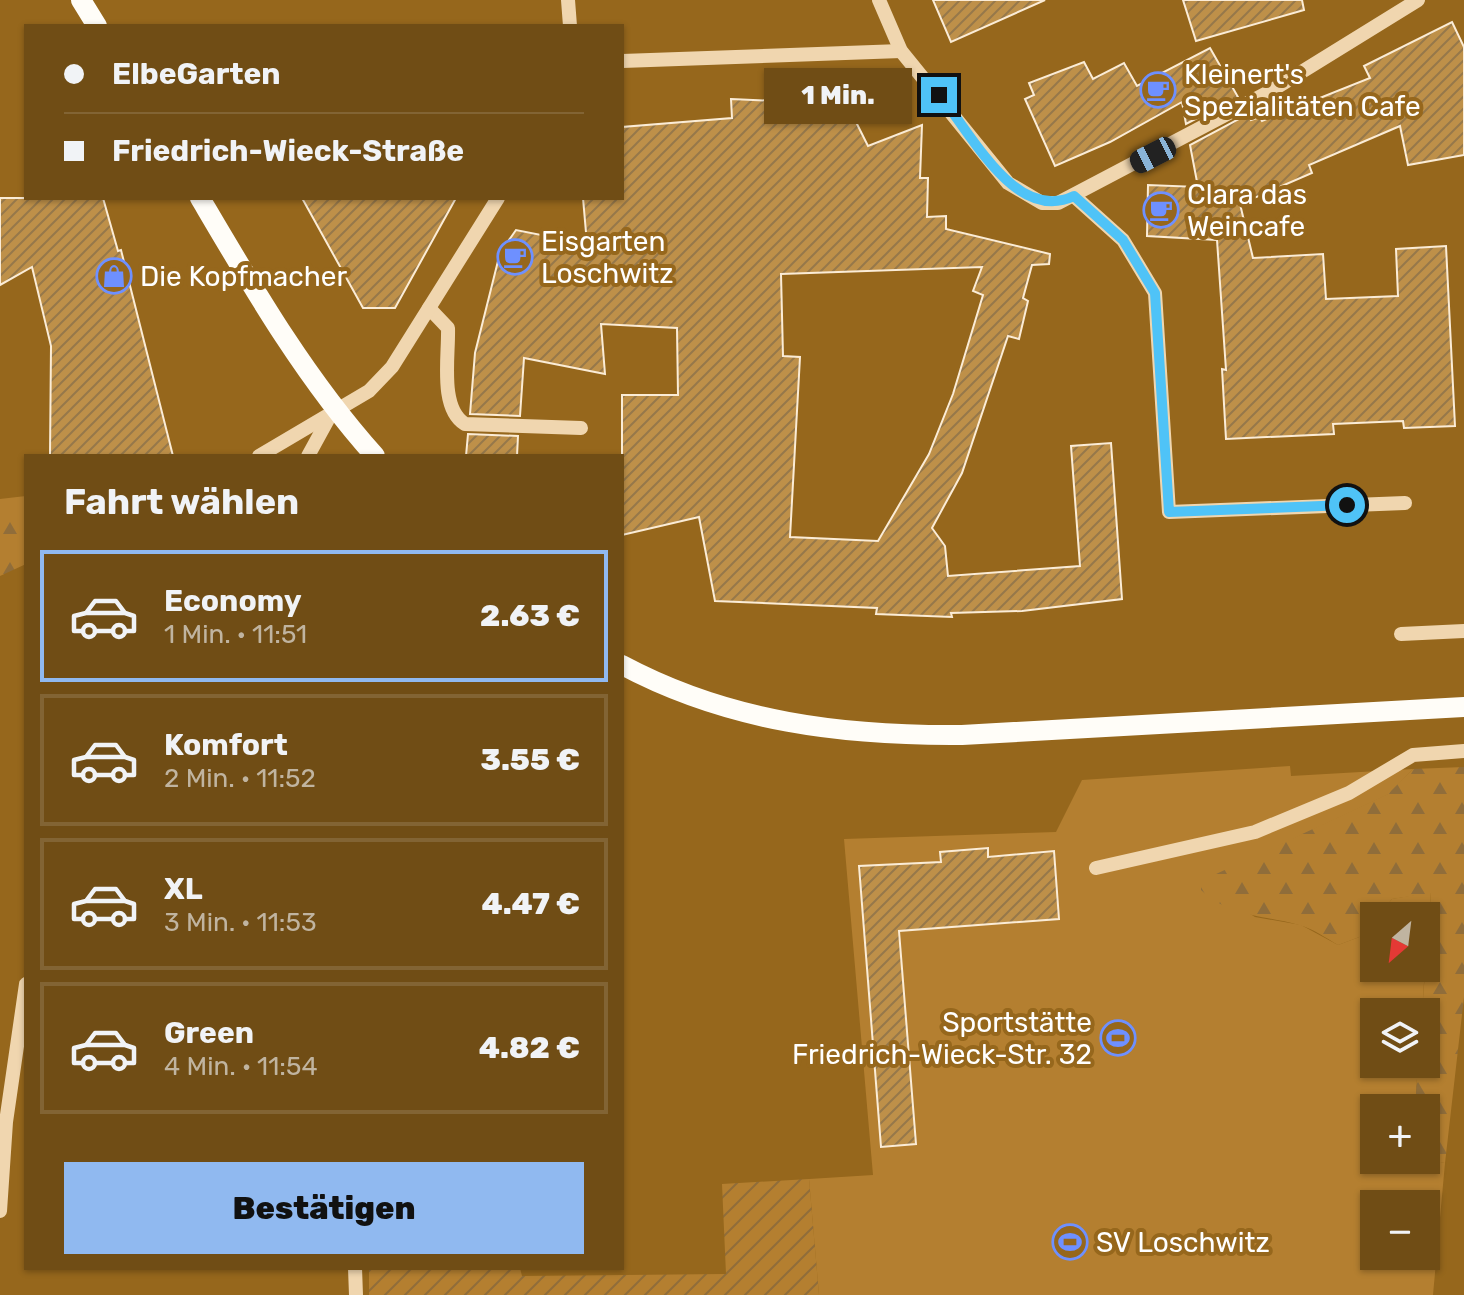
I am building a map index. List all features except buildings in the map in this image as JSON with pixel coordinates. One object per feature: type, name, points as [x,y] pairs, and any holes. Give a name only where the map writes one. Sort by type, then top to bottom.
[{"type":"main road","points":[[81,0],[96,24]]},
{"type":"main road","points":[[201,200],[275,325],[333,410],[373,454]]},
{"type":"main road","points":[[624,666],[727,708],[768,719],[852,733],[962,735],[1464,707]]},
{"type":"street","points":[[568,0],[570,24]]},
{"type":"street","points":[[879,0],[901,51],[958,117],[1008,183],[1042,203],[1058,203],[1074,196],[1269,92],[1418,0]]},
{"type":"street","points":[[624,61],[901,51]]},
{"type":"street","points":[[1074,196],[1123,240],[1155,293],[1169,512],[1405,503]]},
{"type":"street","points":[[262,454],[369,391],[392,367],[497,200]]},
{"type":"street","points":[[429,308],[448,328],[450,405],[455,418],[465,424],[581,428]]},
{"type":"street","points":[[309,454],[333,410]]},
{"type":"street","points":[[1401,634],[1464,631]]},
{"type":"street","points":[[1096,868],[1255,832],[1349,793],[1413,755],[1464,751]]},
{"type":"street","points":[[0,1211],[8,1108],[24,998]]},
{"type":"street","points":[[355,1270],[356,1295]]},
{"type":"green space","points":[[24,496],[24,565],[0,576],[0,499]]},
{"type":"green space","name":"Sportstätte Friedrich-Wieck-Str. 32","points":[[1290,766],[1291,776],[1413,769],[1389,794],[1201,882],[1255,917],[1301,925],[1338,945],[1360,937],[1360,982],[1424,982],[1423,998],[1360,998],[1360,1078],[1417,1078],[1416,1094],[1360,1094],[1360,1174],[1440,1174],[1440,1162],[1445,1163],[1440,1218],[1440,1190],[1360,1190],[1360,1270],[1435,1270],[1433,1295],[819,1295],[809,1179],[873,1175],[844,839],[1056,832],[1082,780]]},
{"type":"green space","points":[[1464,767],[1464,997],[1445,1163],[1440,1162],[1440,1094],[1416,1094],[1417,1078],[1440,1078],[1440,998],[1423,998],[1424,982],[1440,982],[1440,902],[1430,902],[1431,893],[1392,899],[1390,902],[1360,902],[1360,937],[1338,945],[1304,926],[1235,910],[1201,890],[1201,881],[1388,794],[1413,769]]},
{"type":"green space","points":[[1431,892],[1430,902],[1390,902]]},
{"type":"green space","points":[[809,1179],[819,1295],[369,1295],[369,1270],[520,1270],[522,1276],[726,1274],[722,1184]]},
{"type":"place","name":"Kleinert's Spezialitäten Cafe","points":[[1158,90]]},
{"type":"place","name":"Clara das Weincafe","points":[[1161,210]]},
{"type":"place","name":"Eisgarten Loschwitz","points":[[515,257]]},
{"type":"place","name":"Die Kopfmacher","points":[[114,276]]},
{"type":"place","name":"Sportstätte Friedrich-Wieck-Str. 32","points":[[1118,1038]]},
{"type":"place","name":"SV Loschwitz","points":[[1070,1242]]},
{"type":"route","points":[[939,95],[1008,183],[1042,203],[1058,203],[1074,196],[1123,240],[1155,293],[1169,512],[1347,505]]}]
